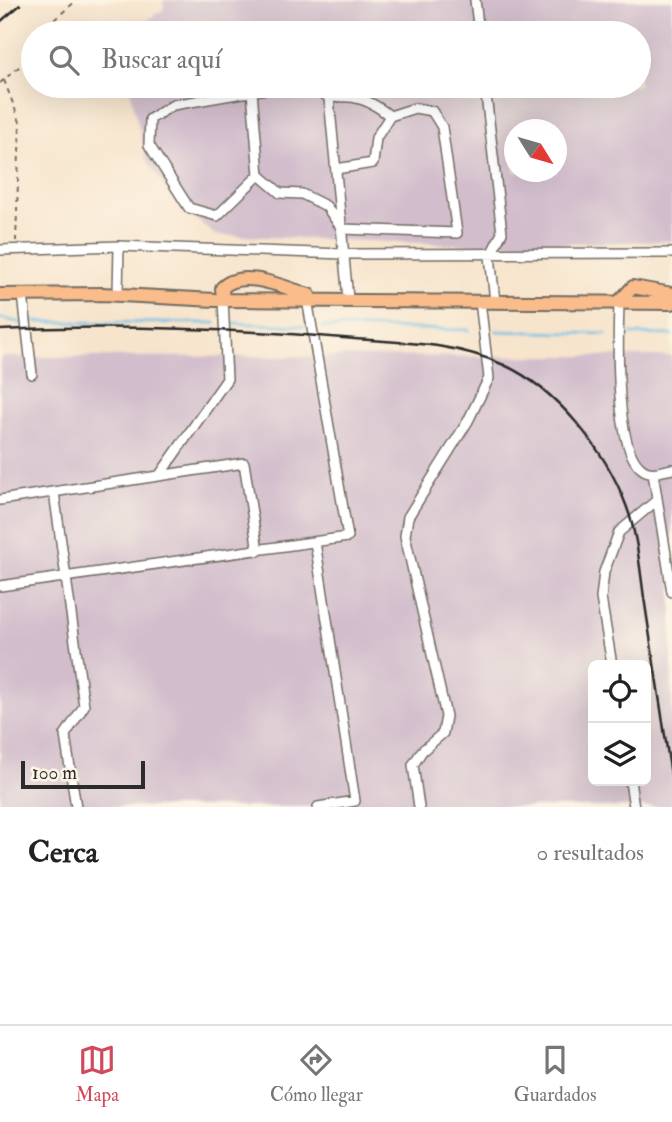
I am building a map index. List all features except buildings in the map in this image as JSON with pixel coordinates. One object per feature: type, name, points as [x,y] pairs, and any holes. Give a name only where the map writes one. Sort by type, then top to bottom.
[{"type":"main road","points":[[223,300],[222,288],[229,281],[242,278],[323,299]]},
{"type":"main road","points":[[619,302],[633,288],[672,294]]},
{"type":"main road","points":[[0,295],[118,295],[223,300],[672,303]]},
{"type":"lane","points":[[475,0],[478,21]]},
{"type":"lane","points":[[212,98],[173,105],[150,119],[149,145],[189,208],[218,216],[259,175]]},
{"type":"lane","points":[[253,98],[259,175],[280,193],[302,194],[326,206],[342,229]]},
{"type":"lane","points":[[330,98],[348,299]]},
{"type":"lane","points":[[358,98],[371,101],[390,116]]},
{"type":"lane","points":[[486,98],[502,233],[490,256],[495,301]]},
{"type":"lane","points":[[336,169],[373,163],[376,138],[390,116],[415,108],[432,111],[442,127],[457,233],[342,229]]},
{"type":"lane","points":[[118,295],[119,246]]},
{"type":"lane","points":[[0,250],[119,246],[490,256],[672,253]]},
{"type":"lane","points":[[23,295],[32,374]]},
{"type":"lane","points":[[0,586],[348,537],[307,299]]},
{"type":"lane","points":[[159,476],[227,380],[223,300]]},
{"type":"lane","points":[[419,807],[413,765],[422,751],[443,733],[446,716],[405,536],[408,517],[468,421],[489,378],[480,301]]},
{"type":"lane","points":[[619,302],[618,384],[628,449],[640,468],[653,473],[672,469]]},
{"type":"lane","points":[[0,500],[244,463],[258,551]]},
{"type":"lane","points":[[653,473],[672,592]]},
{"type":"lane","points":[[54,492],[84,706],[65,735],[76,807]]},
{"type":"lane","points":[[611,660],[601,598],[604,572],[619,532],[657,500]]},
{"type":"lane","points":[[315,542],[355,801],[318,807]]},
{"type":"lane","points":[[631,786],[635,807]]},
{"type":"path","points":[[53,21],[77,0]]},
{"type":"path","points":[[0,83],[21,65]]},
{"type":"path","points":[[4,80],[20,122],[16,249]]},
{"type":"shaded area","points":[[163,0],[672,0],[672,241],[472,245],[215,235],[176,203],[147,161],[132,98],[651,98],[651,21],[146,21],[164,9]]},
{"type":"shaded area","points":[[672,356],[672,807],[0,807],[0,357]]},
{"type":"waterway","points":[[0,318],[22,323]]},
{"type":"waterway","points":[[35,322],[215,323]]},
{"type":"waterway","points":[[232,323],[305,326]]},
{"type":"waterway","points":[[322,327],[469,330]]},
{"type":"waterway","points":[[496,331],[606,334]]},
{"type":"waterway","points":[[631,334],[672,335]]},
{"type":"railway","points":[[0,22],[20,5]]},
{"type":"railway","points":[[0,330],[172,328],[405,342],[465,351],[504,365],[524,376],[561,406],[593,443],[626,505],[638,554],[672,782]]}]
